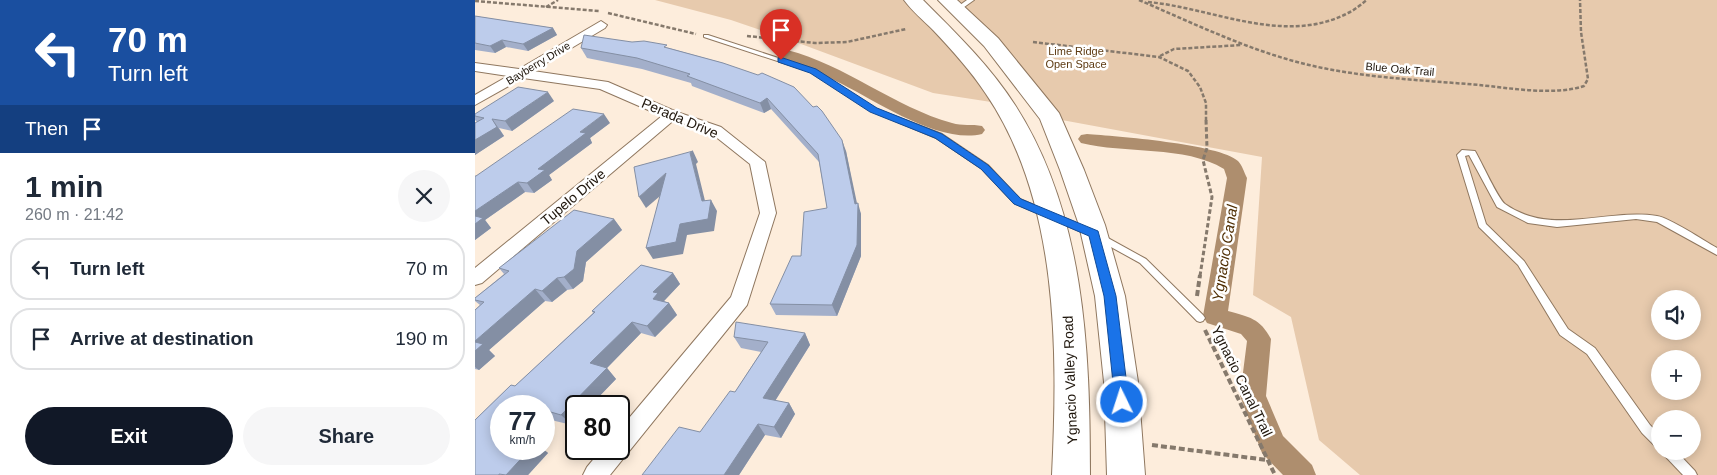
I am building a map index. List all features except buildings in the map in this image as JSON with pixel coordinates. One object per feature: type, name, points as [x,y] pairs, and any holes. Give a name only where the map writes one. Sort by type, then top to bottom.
[{"type":"highway","name":"Ygnacio Valley Road","points":[[913,0],[962,49],[1004,104],[1025,144],[1057,242],[1070,320],[1073,417],[1071,475]]},
{"type":"highway","points":[[959,3],[1051,118],[1072,170],[1094,234],[1110,296],[1121,382],[1126,458]]},
{"type":"street","name":"Bayberry Drive","points":[[475,101],[601,25]]},
{"type":"street","name":"Perada Drive","points":[[475,68],[603,85],[672,116],[716,130],[757,162],[768,213],[740,300],[630,433]]},
{"type":"street","name":"Tupelo Drive","points":[[475,278],[672,116]]},
{"type":"street","name":"Perada Drive","points":[[595,475],[608,460]]},
{"type":"lane","points":[[706,36],[813,71],[874,110],[939,136],[985,167],[1017,201],[1094,234],[1143,260],[1199,318]]},
{"type":"lane","points":[[1651,434],[1591,351],[1564,332],[1521,263],[1482,225],[1461,154],[1465,152],[1472,153],[1500,205],[1531,221],[1557,224],[1636,216],[1659,219],[1717,252]]},
{"type":"lane","points":[[1677,460],[1691,475]]},
{"type":"path","points":[[545,7],[558,0]]},
{"type":"path","name":"Blue Oak Trail","points":[[1139,0],[1243,45],[1308,66],[1347,73],[1526,89],[1572,90],[1584,86],[1588,79],[1581,32],[1580,0]]},
{"type":"path","points":[[1145,2],[1163,3],[1240,21],[1282,26],[1309,25],[1344,16],[1367,0]]},
{"type":"path","points":[[475,1],[620,15],[706,36]]},
{"type":"path","points":[[746,36],[815,43],[847,42],[906,29]]},
{"type":"path","name":"Ygnacio Canal Trail","points":[[1033,42],[1159,56],[1188,71],[1200,86],[1206,103],[1207,148],[1203,160],[1212,197],[1197,296],[1199,318],[1275,475]]},
{"type":"path","points":[[1159,56],[1174,49],[1243,45]]},
{"type":"path","points":[[1126,458],[1268,460]]},
{"type":"green space","points":[[655,0],[913,0],[1004,104],[933,93],[731,20]]},
{"type":"green space","name":"Lime Ridge Open Space","points":[[947,0],[1717,0],[1717,475],[1360,475],[1319,440],[1291,317],[1253,295],[1262,157],[1051,118]]},
{"type":"waterway","name":"Ygnacio Canal","points":[[787,55],[828,71],[928,120],[949,128],[976,130]]},
{"type":"waterway","name":"Ygnacio Canal","points":[[1087,139],[1184,150],[1220,159],[1233,167],[1237,178],[1215,316],[1250,327],[1259,339],[1253,396],[1272,444],[1302,475]]},
{"type":"route","points":[[781,60],[813,71],[874,110],[939,136],[985,167],[1017,201],[1094,234],[1110,296],[1122,402]]}]
